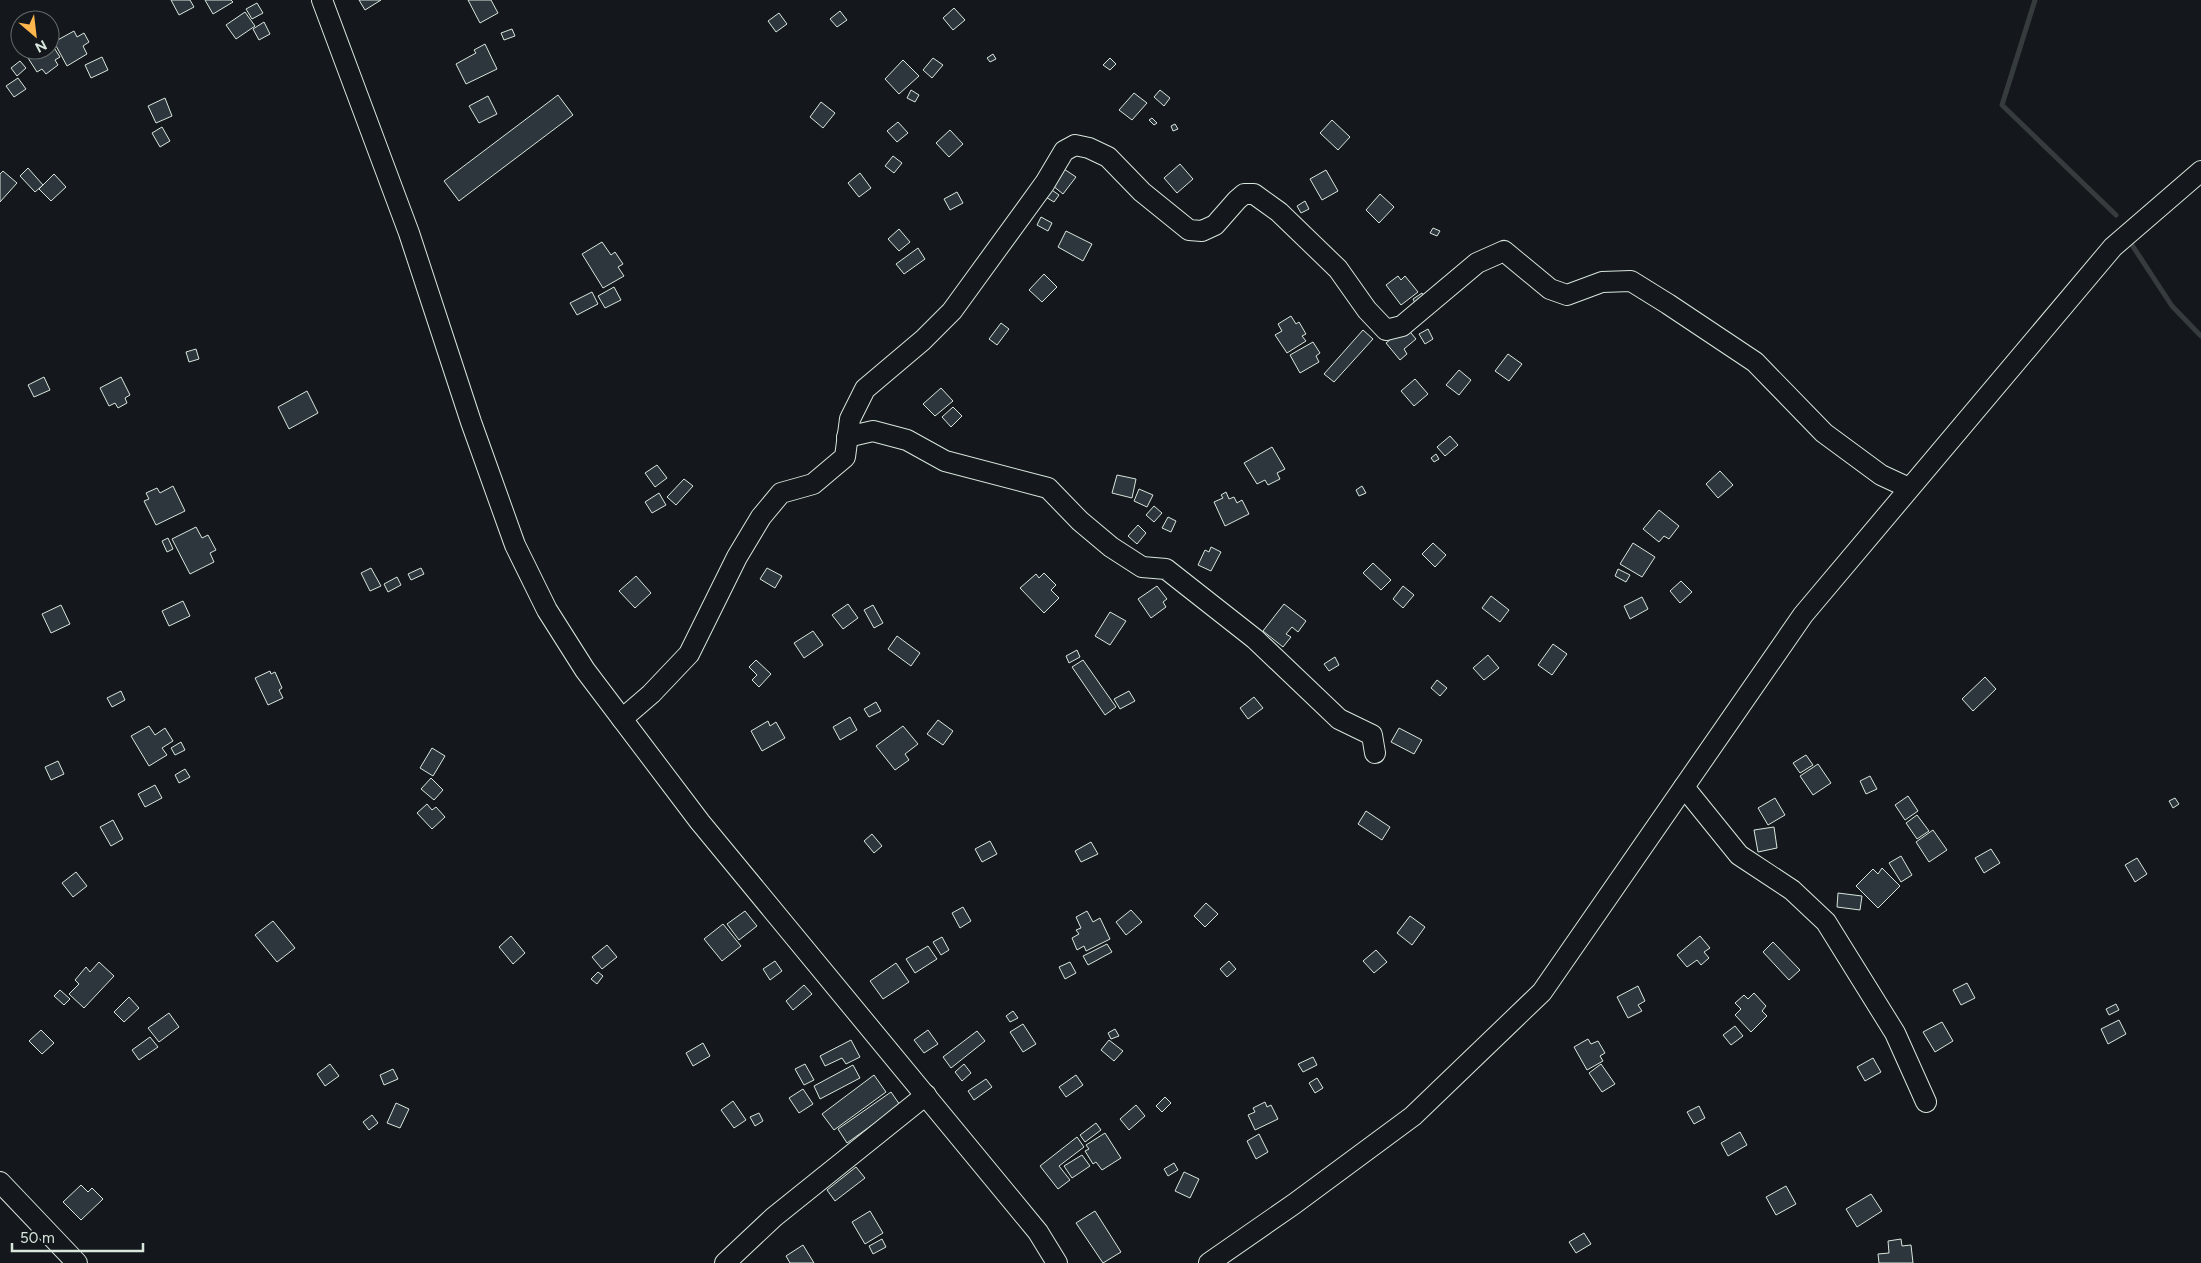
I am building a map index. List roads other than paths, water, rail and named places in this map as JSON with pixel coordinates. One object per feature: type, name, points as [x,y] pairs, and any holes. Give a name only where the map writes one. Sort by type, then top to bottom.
[{"type":"street","points":[[322,0],[410,234],[471,422],[515,545],[547,610],[585,670],[700,822],[1038,1232],[1057,1263]]},
{"type":"street","points":[[622,719],[651,694],[689,654],[760,517],[781,493],[813,484],[845,457],[850,419],[865,388],[923,340],[952,311],[1045,183],[1064,151],[1075,146],[1089,148],[1108,157],[1142,192],[1189,230],[1202,231],[1215,225],[1244,194],[1254,194],[1279,212],[1338,269],[1367,310],[1386,330],[1402,326],[1476,263],[1504,251],[1550,289],[1567,295],[1602,282],[1631,281],[1754,362],[1824,433],[1881,475],[1909,488]]},
{"type":"street","points":[[1209,1263],[1294,1204],[1412,1116],[1542,992],[1803,615],[2112,247],[2201,171]]},
{"type":"street","points":[[848,438],[873,431],[907,440],[945,461],[1048,488],[1080,521],[1111,547],[1142,567],[1166,568],[1255,639],[1339,719],[1372,736],[1375,753]]},
{"type":"street","points":[[1684,787],[1739,855],[1792,890],[1826,922],[1894,1033],[1926,1102]]},
{"type":"street","points":[[725,1263],[774,1217],[926,1096]]},
{"type":"street","points":[[0,1182],[77,1263]]},
{"type":"waterway","points":[[2035,0],[2002,105],[2116,215]]},
{"type":"waterway","points":[[2132,245],[2172,306],[2201,336]]}]
